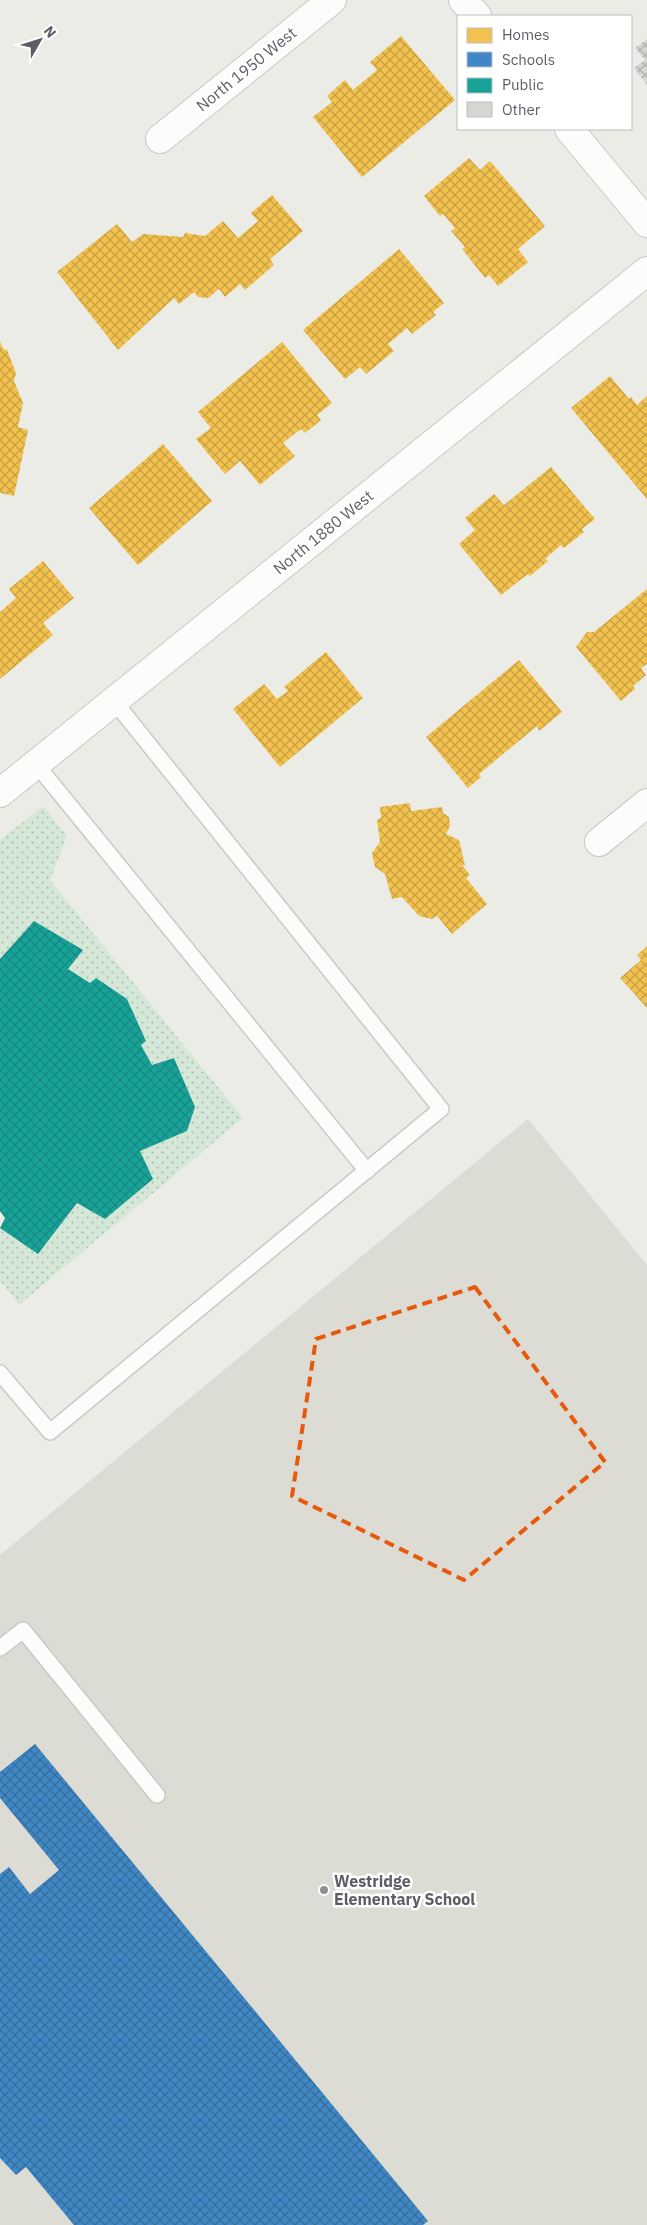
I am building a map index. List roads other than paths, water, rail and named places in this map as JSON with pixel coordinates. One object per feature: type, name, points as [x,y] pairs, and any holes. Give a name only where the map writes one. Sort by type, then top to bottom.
[{"type":"street","name":"North 1950 West","points":[[160,139],[332,0]]},
{"type":"street","points":[[463,0],[476,15]]},
{"type":"street","points":[[570,130],[647,223]]},
{"type":"street","name":"North 1880 West","points":[[0,793],[647,271]]},
{"type":"street","points":[[599,842],[647,803]]},
{"type":"lane","points":[[0,1373],[50,1432],[442,1109],[114,701]]},
{"type":"lane","points":[[36,764],[367,1170]]},
{"type":"lane","points":[[0,1648],[23,1630],[157,1795]]},
{"type":"place","name":"Westridge Elementary School","points":[[324,1890]]}]
